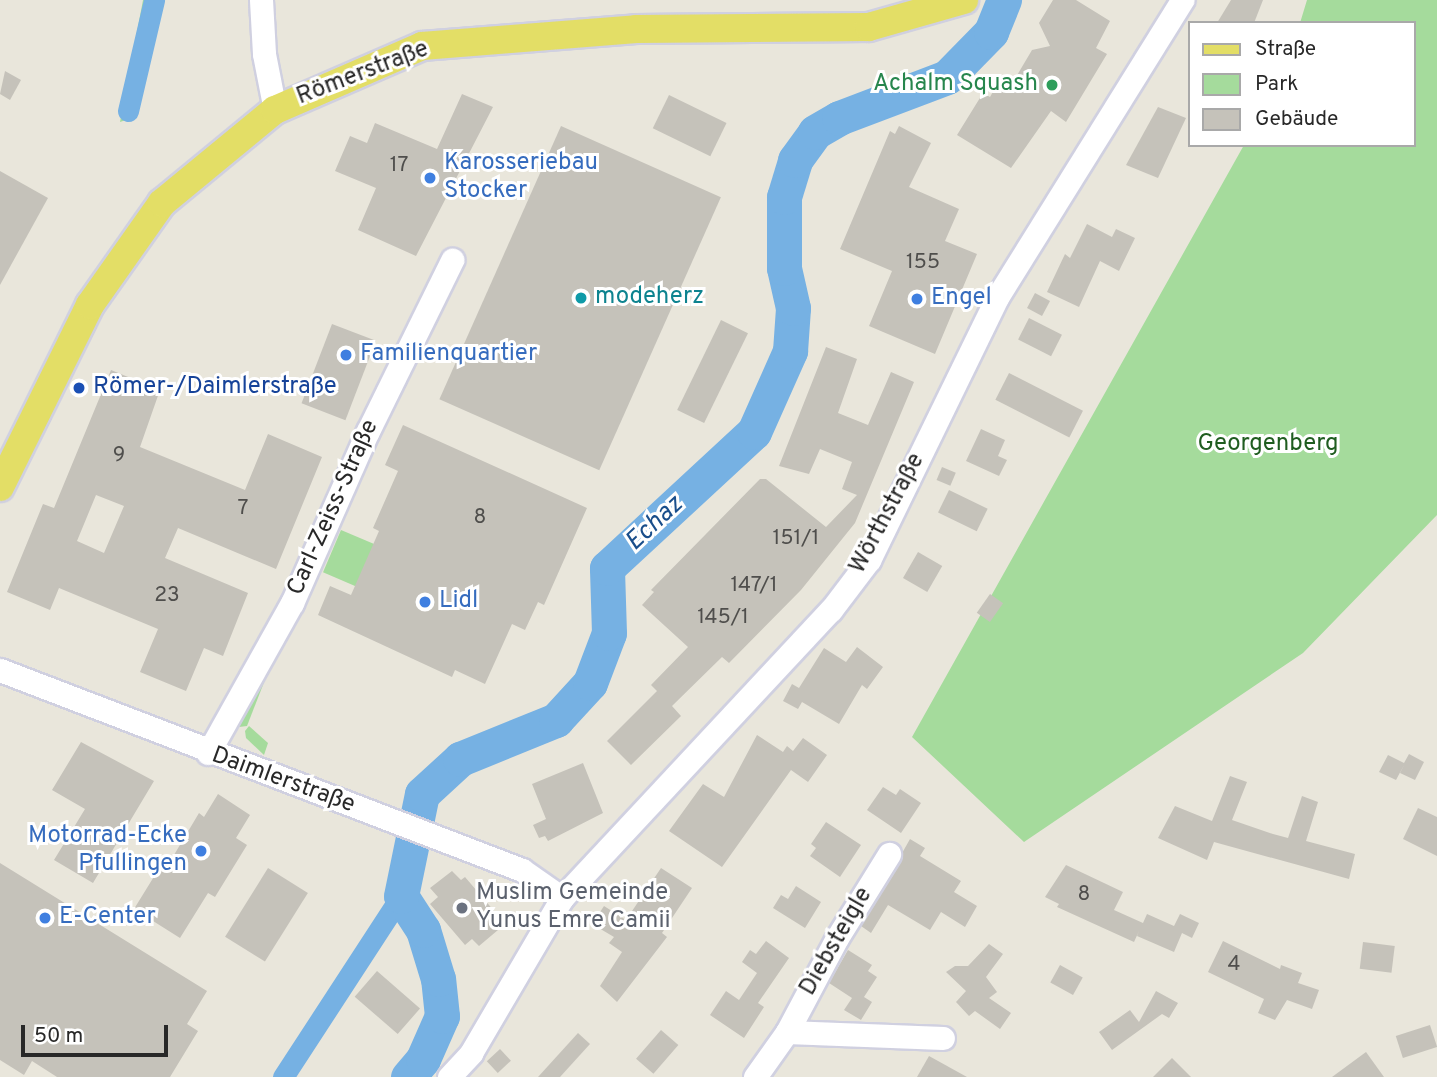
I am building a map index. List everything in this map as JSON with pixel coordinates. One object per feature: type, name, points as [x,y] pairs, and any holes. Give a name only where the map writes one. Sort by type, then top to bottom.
[{"type":"main road","name":"Römerstraße","points":[[0,486],[90,305],[162,203],[275,110],[422,46],[636,29],[869,27],[962,1]]},
{"type":"street","points":[[261,0],[264,54],[275,110]]},
{"type":"street","name":"Wörthstraße","points":[[449,1077],[471,1053],[562,898],[831,610],[869,560],[998,296],[1182,0]]},
{"type":"street","name":"Carl-Zeiss-Straße","points":[[208,753],[292,603],[368,431],[452,260]]},
{"type":"street","name":"Daimlerstraße","points":[[0,670],[208,753],[522,870],[562,898]]},
{"type":"street","name":"Diebsteigle","points":[[755,1077],[787,1032],[837,938],[889,854]]},
{"type":"street","name":"Diebsteigle","points":[[787,1032],[943,1038]]},
{"type":"green space","points":[[143,0],[164,0],[135,117],[120,122]]},
{"type":"green space","name":"Georgenberg","points":[[1307,0],[1437,0],[1437,515],[1303,653],[1024,842],[912,737],[1243,147],[1416,147],[1416,21],[1301,21]]},
{"type":"green space","points":[[341,530],[374,544],[356,586],[323,572]]},
{"type":"green space","points":[[275,654],[247,726],[239,727],[242,714]]},
{"type":"green space","points":[[249,726],[268,743],[264,755],[246,738],[245,731]]},
{"type":"building","name":"Achalm Squash","points":[[1053,0],[1076,0],[1110,21],[1096,48],[1107,54],[1066,122],[1051,111],[1011,168],[957,135],[983,93],[990,97],[999,81],[1010,87],[1032,50],[1050,46],[1039,23]]},
{"type":"building","points":[[1231,0],[1263,0],[1255,21],[1218,21]]},
{"type":"building","points":[[5,71],[21,80],[10,100],[0,94]]},
{"type":"building","points":[[462,94],[493,107],[416,256],[358,230],[376,188],[335,171],[350,136],[367,143],[375,123],[437,149]]},
{"type":"building","points":[[669,95],[727,123],[710,156],[653,128]]},
{"type":"building","points":[[1158,107],[1186,118],[1158,178],[1126,165]]},
{"type":"building","name":"modeherz","points":[[561,126],[721,197],[599,470],[439,399]]},
{"type":"building","points":[[899,126],[931,143],[909,187],[959,209],[945,241],[977,254],[935,354],[869,326],[892,271],[840,249],[890,131],[895,134]]},
{"type":"building","points":[[0,171],[48,198],[0,285]]},
{"type":"building","points":[[1087,224],[1112,237],[1116,229],[1135,238],[1119,271],[1100,261],[1079,307],[1047,292],[1065,254],[1070,258]]},
{"type":"building","points":[[1035,293],[1050,301],[1042,316],[1027,308]]},
{"type":"building","points":[[1029,318],[1062,335],[1051,356],[1018,339]]},
{"type":"building","points":[[721,320],[748,333],[704,423],[677,410]]},
{"type":"building","points":[[332,324],[376,341],[345,420],[302,403]]},
{"type":"building","points":[[826,347],[857,359],[838,413],[868,425],[891,372],[914,382],[855,523],[801,590],[729,663],[722,657],[672,706],[681,716],[631,765],[607,741],[657,691],[651,685],[688,647],[642,605],[654,592],[651,590],[760,479],[766,479],[826,527],[857,495],[842,489],[852,462],[820,449],[809,474],[779,466]]},
{"type":"building","points":[[111,370],[160,390],[140,447],[245,490],[268,434],[322,457],[276,569],[178,528],[165,558],[248,593],[223,656],[204,648],[186,691],[140,672],[158,629],[59,588],[50,610],[7,592],[43,504],[54,508]],"holes":[[[96,495],[124,506],[104,553],[77,541]]]},
{"type":"building","points":[[1009,373],[1083,411],[1069,437],[995,400]]},
{"type":"building","points":[[403,425],[587,508],[544,605],[538,602],[525,630],[512,624],[485,684],[455,670],[452,677],[318,615],[330,586],[351,595],[379,531],[373,528],[398,471],[385,465]]},
{"type":"building","points":[[981,429],[1005,440],[998,456],[1007,460],[999,476],[966,461]]},
{"type":"building","points":[[942,467],[956,473],[950,486],[937,480]]},
{"type":"building","points":[[949,490],[988,509],[977,531],[938,512]]},
{"type":"building","points":[[918,552],[942,566],[927,592],[903,578]]},
{"type":"building","points":[[990,594],[1003,603],[990,622],[977,613]]},
{"type":"building","points":[[857,647],[883,667],[867,689],[862,685],[839,724],[802,702],[798,709],[783,701],[792,684],[799,688],[824,648],[846,662]]},
{"type":"building","points":[[757,735],[783,752],[787,746],[793,751],[803,738],[827,755],[808,782],[791,770],[722,867],[669,831],[703,784],[724,797]]},
{"type":"building","points":[[81,742],[154,781],[93,883],[54,860],[85,809],[52,790]]},
{"type":"building","points":[[1409,754],[1424,762],[1415,780],[1400,773],[1404,765],[1396,780],[1379,772],[1388,755],[1404,763]]},
{"type":"building","points":[[583,763],[603,813],[548,841],[545,836],[539,838],[533,825],[546,819],[532,784]]},
{"type":"building","points":[[1230,776],[1247,782],[1232,820],[1273,834],[1288,838],[1302,796],[1318,802],[1306,841],[1355,854],[1349,879],[1214,842],[1207,860],[1158,838],[1175,806],[1212,821]]},
{"type":"building","points":[[883,787],[896,795],[900,789],[921,803],[901,833],[867,810]]},
{"type":"building","points":[[218,794],[250,815],[236,838],[247,845],[215,897],[208,893],[180,938],[134,909],[163,862],[168,865],[199,813],[204,817]]},
{"type":"building","points":[[1418,808],[1437,817],[1437,856],[1403,839]]},
{"type":"building","points":[[826,822],[861,845],[840,877],[810,856],[816,848],[811,844]]},
{"type":"building","points":[[910,839],[925,848],[920,856],[961,881],[954,892],[977,906],[965,927],[941,912],[930,930],[888,905],[871,933],[861,926]]},
{"type":"building","name":"E-Center","points":[[0,863],[207,991],[187,1024],[198,1031],[170,1077],[57,1077],[32,1061],[24,1075],[0,1060]]},
{"type":"building","points":[[1066,865],[1123,892],[1114,910],[1143,923],[1147,914],[1174,926],[1180,914],[1199,923],[1192,938],[1182,933],[1174,952],[1137,936],[1139,931],[1134,942],[1057,907],[1059,904],[1045,897]]},
{"type":"building","name":"E-Center","points":[[268,868],[308,893],[265,962],[225,937]]},
{"type":"building","points":[[661,868],[692,888],[662,933],[667,937],[617,1002],[600,986],[622,952],[609,943],[614,937],[592,924],[604,906],[626,920]]},
{"type":"building","name":"Muslim Gemeinde Yunus Emre Camii","points":[[452,871],[461,880],[465,877],[495,912],[488,918],[498,930],[479,946],[472,939],[465,945],[430,904],[438,897],[430,888]]},
{"type":"building","points":[[796,886],[821,902],[805,928],[773,908],[781,895],[788,899]]},
{"type":"building","points":[[766,941],[789,958],[758,1003],[764,1007],[744,1038],[710,1015],[726,991],[739,1000],[757,973],[742,962],[750,950],[756,954]]},
{"type":"building","points":[[1223,941],[1280,969],[1281,965],[1302,973],[1298,983],[1319,990],[1312,1009],[1287,1000],[1275,1020],[1258,1013],[1264,999],[1208,972]]},
{"type":"building","points":[[1363,942],[1395,946],[1391,973],[1360,969]]},
{"type":"building","points":[[989,944],[1003,954],[986,977],[997,992],[989,998],[1011,1013],[1000,1029],[975,1011],[969,1016],[956,1002],[966,991],[946,972],[955,966],[968,966]]},
{"type":"building","points":[[848,950],[872,965],[868,971],[877,977],[864,997],[872,1002],[861,1020],[844,1010],[852,998],[829,983]]},
{"type":"building","points":[[1060,965],[1083,978],[1073,995],[1050,982]]},
{"type":"building","points":[[377,971],[420,1008],[398,1034],[355,997]]},
{"type":"building","points":[[1156,991],[1178,1003],[1169,1018],[1162,1014],[1112,1050],[1099,1032],[1130,1010],[1139,1022]]},
{"type":"building","points":[[1430,1025],[1437,1047],[1403,1058],[1396,1036]]},
{"type":"building","points":[[661,1030],[678,1045],[653,1074],[636,1059]]},
{"type":"building","points":[[578,1033],[590,1044],[560,1077],[538,1077]]},
{"type":"building","points":[[500,1049],[511,1061],[498,1073],[487,1061]]},
{"type":"building","points":[[1366,1052],[1384,1077],[1332,1077]]},
{"type":"building","points":[[929,1056],[967,1077],[917,1077]]},
{"type":"building","points":[[1172,1058],[1191,1077],[1153,1077]]},
{"type":"waterway","points":[[128,111],[154,0]]},
{"type":"waterway","name":"Echaz","points":[[408,1077],[423,1059],[442,1016],[438,979],[423,930],[401,896],[422,794],[460,759],[556,720],[590,683],[609,633],[607,568],[754,432],[790,351],[793,308],[784,268],[784,197],[795,160],[815,132],[839,118],[947,77],[991,32],[1004,0]]},
{"type":"waterway","points":[[283,1077],[401,896]]},
{"type":"place","name":"Achalm Squash","points":[[1052,85]]},
{"type":"place","name":"Karosseriebau Stocker","points":[[430,178]]},
{"type":"place","name":"modeherz","points":[[581,298]]},
{"type":"place","name":"Engel","points":[[917,299]]},
{"type":"place","name":"Familienquartier","points":[[346,355]]},
{"type":"place","name":"Römer-/Daimlerstraße","points":[[79,388]]},
{"type":"place","name":"Lidl","points":[[425,602]]},
{"type":"place","name":"Motorrad-Ecke Pfullingen","points":[[201,851]]},
{"type":"place","name":"Muslim Gemeinde Yunus Emre Camii","points":[[462,908]]},
{"type":"place","name":"E-Center","points":[[45,918]]}]
